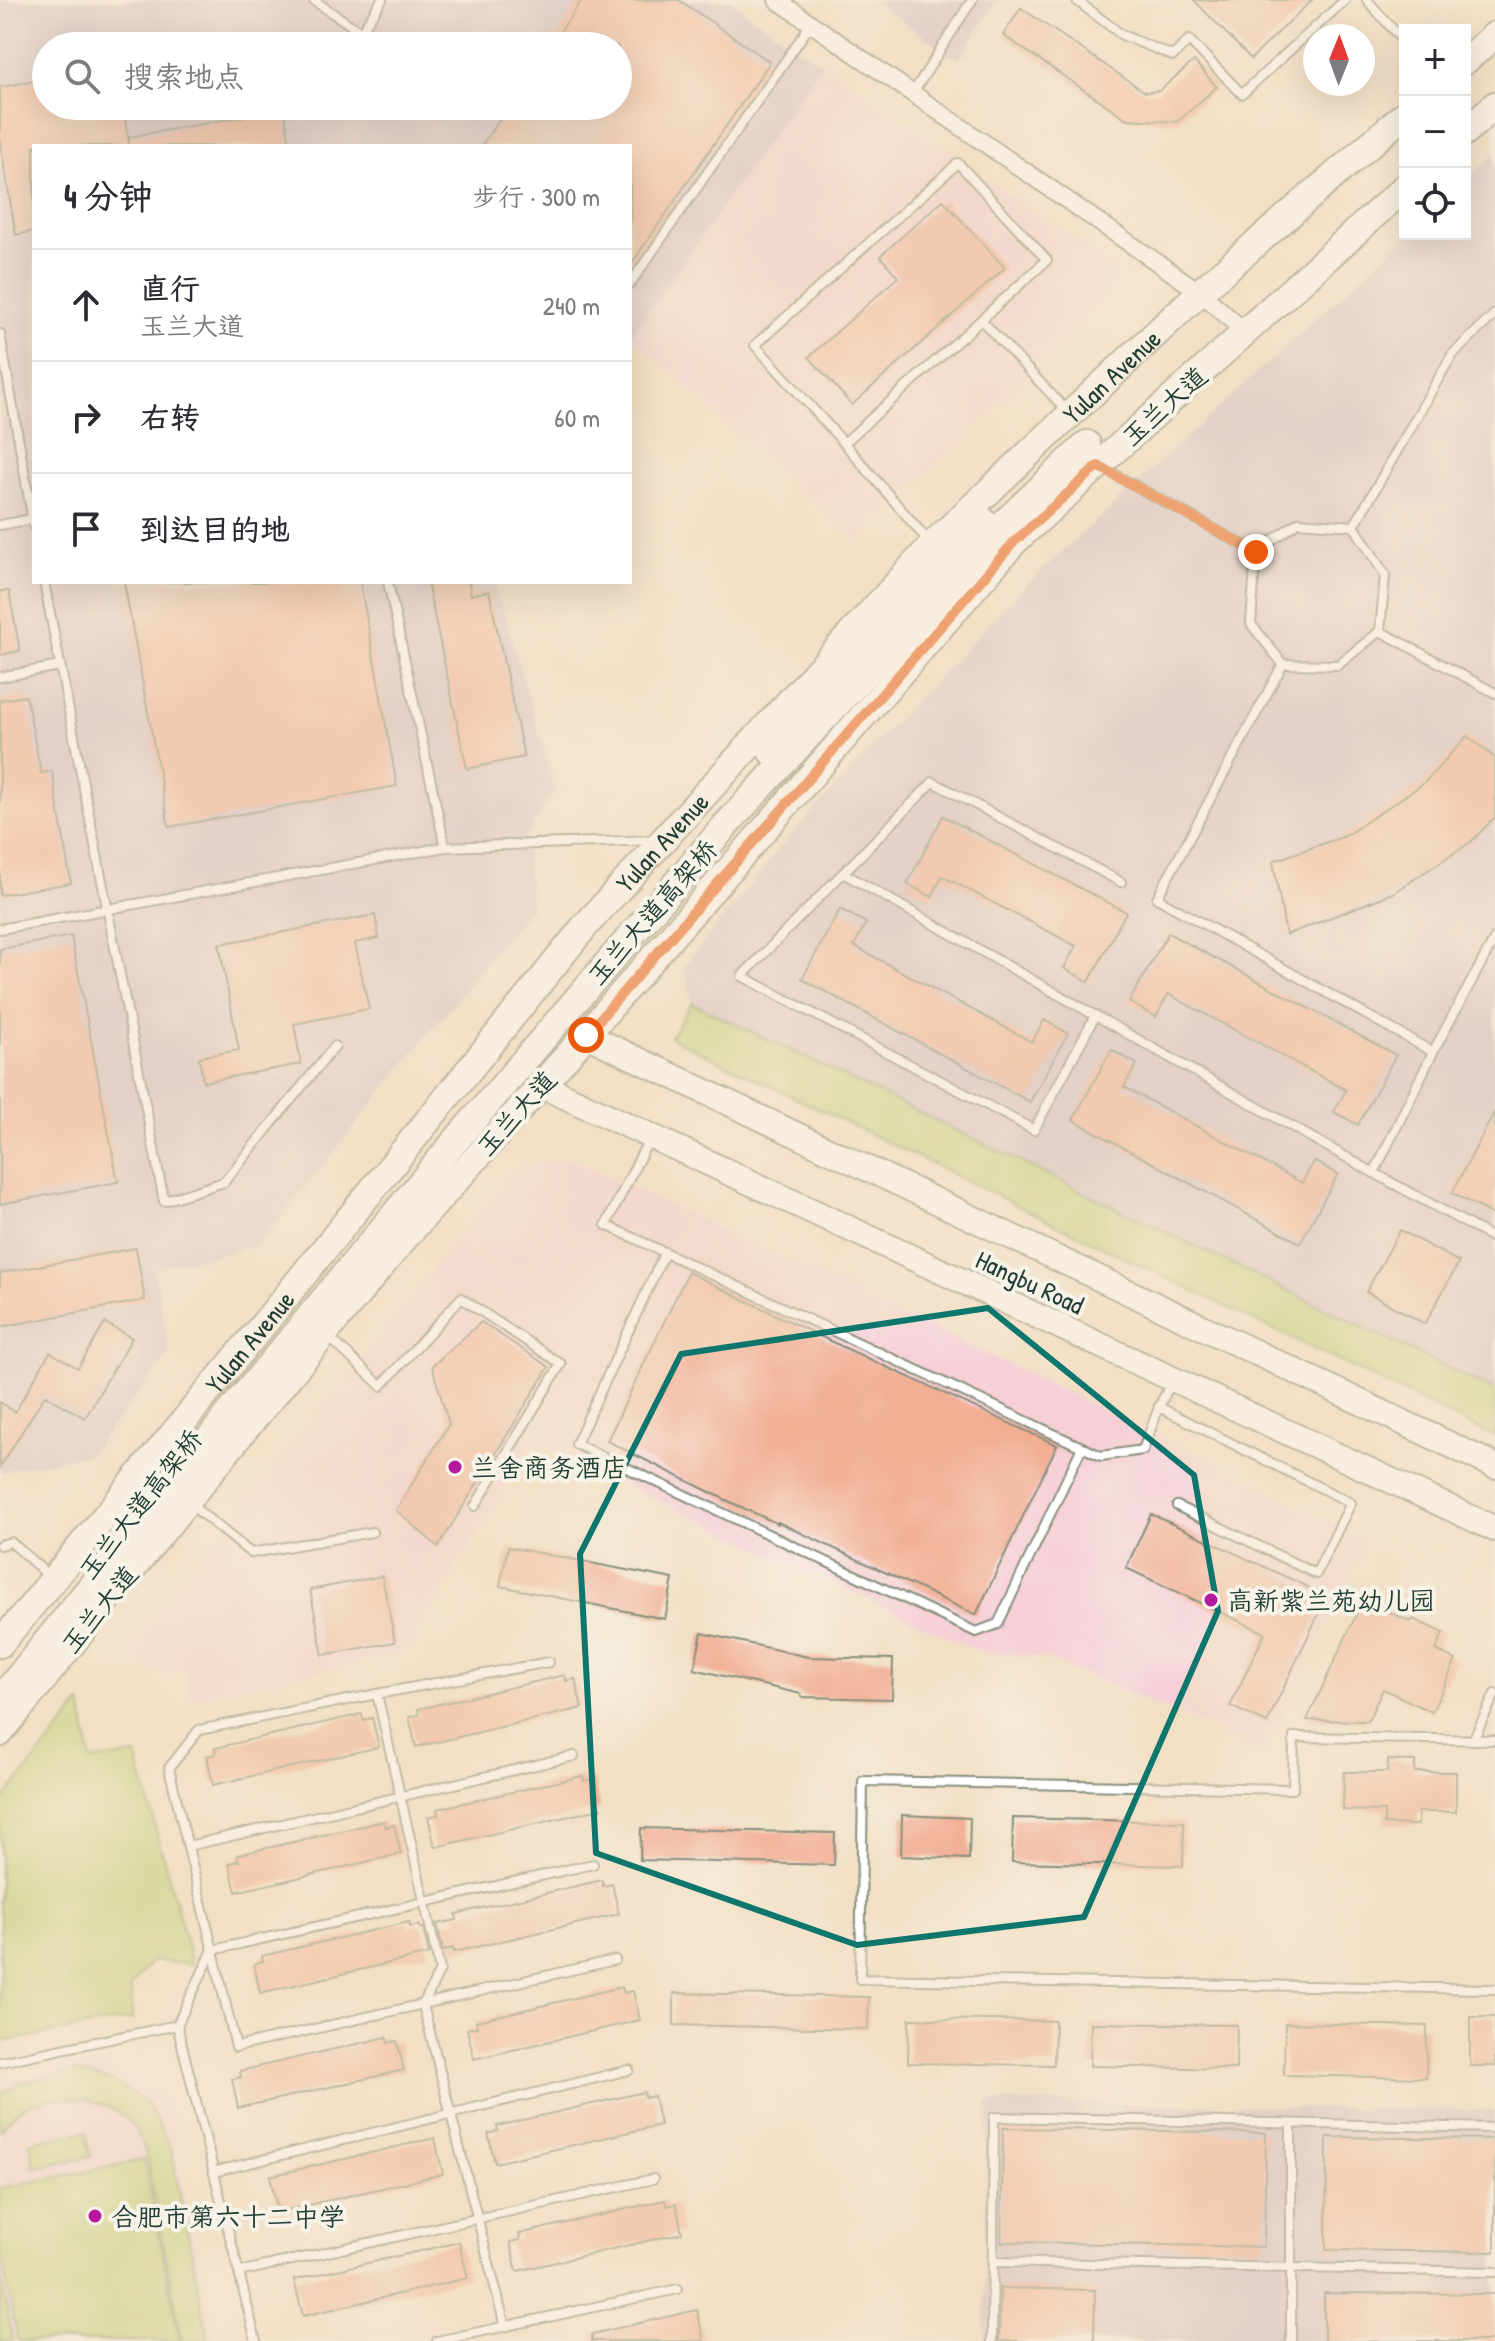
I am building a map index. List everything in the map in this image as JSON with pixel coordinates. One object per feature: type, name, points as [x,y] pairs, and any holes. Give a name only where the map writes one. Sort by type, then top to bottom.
[{"type":"main road","points":[[1471,56],[1495,35]]},
{"type":"main road","points":[[1471,127],[1495,105]]},
{"type":"main road","name":"Yulan Avenue","points":[[0,1644],[282,1302],[585,926],[932,545],[1083,440],[1200,292],[1399,119]]},
{"type":"main road","name":"玉兰大道","points":[[0,1733],[408,1234],[586,1035],[1014,542],[1083,440],[1245,332],[1399,192]]},
{"type":"main road","name":"玉兰大道高架桥","points":[[0,1677],[433,1139],[725,801],[901,605],[974,530],[1083,440]]},
{"type":"main road","name":"玉兰大道高架桥","points":[[0,1700],[237,1404],[452,1145],[725,826],[1083,440]]},
{"type":"main road","name":"Hangbu Road","points":[[586,1035],[1495,1466]]},
{"type":"main road","name":"Hangbu Road","points":[[541,1085],[1495,1529]]},
{"type":"street","points":[[777,0],[1200,292],[1245,332]]},
{"type":"lane","points":[[313,0],[361,32],[382,0]]},
{"type":"lane","points":[[912,94],[972,0]]},
{"type":"lane","points":[[1076,0],[1122,35],[1173,56],[1189,40],[1242,94],[1345,0]]},
{"type":"lane","points":[[1367,0],[1399,36]]},
{"type":"lane","points":[[632,281],[811,23]]},
{"type":"lane","points":[[844,443],[1047,260],[958,163],[755,345],[932,545]]},
{"type":"lane","points":[[1354,526],[1452,355],[1495,314]]},
{"type":"lane","points":[[981,320],[1083,440],[1256,552]]},
{"type":"lane","points":[[0,334],[30,484],[32,510]]},
{"type":"lane","points":[[1256,552],[1298,522],[1354,526]]},
{"type":"lane","points":[[0,525],[32,523]]},
{"type":"lane","points":[[1283,664],[1338,665],[1380,631],[1385,575],[1354,526]]},
{"type":"lane","points":[[1256,552],[1251,624],[1283,664]]},
{"type":"lane","points":[[44,584],[164,1201],[224,1182],[335,1046]]},
{"type":"lane","points":[[388,584],[445,847]]},
{"type":"lane","points":[[1380,631],[1495,693]]},
{"type":"lane","points":[[1283,664],[1157,898],[1433,1052]]},
{"type":"lane","points":[[0,677],[60,666]]},
{"type":"lane","points":[[1095,1016],[1034,1130],[742,976],[933,782],[1121,882]]},
{"type":"lane","points":[[0,929],[445,847],[664,840]]},
{"type":"lane","points":[[843,873],[1495,1239]]},
{"type":"lane","points":[[1374,1173],[1433,1052],[1495,938]]},
{"type":"lane","points":[[651,1136],[606,1225],[1101,1456],[1143,1450],[1173,1379]]},
{"type":"lane","points":[[665,1252],[576,1444],[976,1632],[998,1624],[1082,1447]]},
{"type":"lane","points":[[325,1333],[381,1386],[461,1298],[561,1364],[475,1506]]},
{"type":"lane","points":[[1159,1407],[1351,1503],[1316,1574],[1177,1506]]},
{"type":"lane","points":[[187,1501],[251,1553],[372,1532]]},
{"type":"lane","points":[[0,1545],[11,1542],[54,1579]]},
{"type":"lane","points":[[549,1662],[199,1730],[169,1768],[236,2047],[615,1960]]},
{"type":"lane","points":[[377,1694],[440,1970],[423,2005],[505,2326]]},
{"type":"lane","points":[[1473,1740],[1495,1694]]},
{"type":"lane","points":[[1495,1740],[1294,1737],[1293,1789],[863,1781],[860,1979],[1495,1989]]},
{"type":"lane","points":[[188,1846],[574,1756]]},
{"type":"lane","points":[[213,1950],[593,1864]]},
{"type":"lane","points":[[213,1950],[177,2025],[256,2341]]},
{"type":"lane","points":[[0,2062],[177,2025]]},
{"type":"lane","points":[[213,2172],[629,2070]]},
{"type":"lane","points":[[992,2341],[994,2117],[1495,2128]]},
{"type":"lane","points":[[1291,2124],[1291,2341]]},
{"type":"lane","points":[[239,2272],[653,2179]]},
{"type":"lane","points":[[993,2262],[1495,2272]]},
{"type":"lane","points":[[437,2341],[678,2289]]},
{"type":"highlighted area","points":[[988,1308],[1194,1475],[1218,1611],[1084,1917],[857,1945],[596,1853],[580,1554],[681,1354]]},
{"type":"shaded area","points":[[0,0],[728,0],[822,64],[632,334],[632,144],[32,144],[32,584],[495,584],[556,789],[525,838],[531,907],[258,1246],[154,1268],[170,1354],[90,1454],[0,1472]]},
{"type":"shaded area","points":[[871,0],[998,0],[959,60]]},
{"type":"shaded area","points":[[822,64],[1113,266],[1115,291],[858,541],[632,339],[632,334]]},
{"type":"shaded area","points":[[1495,154],[1495,1391],[692,1003],[684,966],[787,840],[1022,589],[1401,240],[1471,240],[1471,176]]},
{"type":"shaded area","points":[[571,1158],[1178,1445],[1367,1541],[1264,1752],[1048,1658],[978,1651],[535,1442],[405,1652],[192,1699],[182,1669],[160,1673],[126,1651],[445,1251],[519,1167]]},
{"type":"shaded area","name":"合肥市第六十二中学","points":[[97,2062],[164,2091],[214,2341],[0,2341],[0,2082]]},
{"type":"shaded area","points":[[987,2101],[1495,2111],[1495,2341],[984,2341]]},
{"type":"green space","points":[[692,1003],[1495,1391],[1495,1437],[670,1037]]},
{"type":"green space","points":[[81,1703],[91,1760],[136,1755],[192,1964],[152,1961],[131,1986],[132,2019],[0,2042],[0,1804]]},
{"type":"green space","points":[[72,2071],[113,2081],[147,2103],[171,2149],[209,2341],[182,2341],[146,2153],[132,2125],[99,2104],[59,2099],[28,2105],[0,2131],[0,2094],[21,2083]]},
{"type":"green space","points":[[86,2132],[91,2157],[34,2167],[30,2141]]},
{"type":"green space","points":[[144,2160],[180,2341],[18,2341],[0,2250],[0,2188]]},
{"type":"green space","points":[[0,2273],[13,2341],[0,2341]]},
{"type":"building","points":[[582,0],[679,0],[770,62],[632,263],[632,144],[482,144],[499,120],[632,120],[632,32],[560,32]]},
{"type":"building","points":[[1194,0],[1312,0],[1251,59]]},
{"type":"building","points":[[1021,8],[1145,92],[1159,91],[1194,61],[1217,87],[1177,122],[1127,119],[1003,35]]},
{"type":"building","points":[[32,81],[32,120],[125,120],[129,144],[32,144],[32,231],[16,235],[0,142],[0,87]]},
{"type":"building","points":[[223,120],[286,120],[290,144],[129,144],[129,137]]},
{"type":"building","points":[[943,200],[1005,268],[852,405],[809,357],[898,277],[880,256]]},
{"type":"building","points":[[124,584],[360,584],[397,786],[169,827]]},
{"type":"building","points":[[427,584],[469,584],[471,595],[489,591],[524,757],[467,769]]},
{"type":"building","points":[[0,591],[9,591],[20,651],[0,655]]},
{"type":"building","points":[[26,696],[41,773],[52,771],[71,883],[0,895],[0,700]]},
{"type":"building","points":[[1467,736],[1495,758],[1495,817],[1471,842],[1393,893],[1286,935],[1273,861],[1345,836],[1424,783]]},
{"type":"building","points":[[943,816],[1126,912],[1089,982],[1064,968],[1076,946],[942,876],[932,897],[907,884]]},
{"type":"building","points":[[840,909],[866,923],[854,946],[1032,1042],[1044,1020],[1068,1033],[1030,1102],[802,979]]},
{"type":"building","points":[[375,915],[379,938],[355,943],[369,1009],[294,1024],[301,1064],[203,1082],[199,1057],[239,1050],[219,944]]},
{"type":"building","points":[[1168,933],[1396,1055],[1358,1125],[1334,1112],[1346,1090],[1168,994],[1156,1017],[1129,1002]]},
{"type":"building","points":[[71,936],[118,1182],[0,1204],[0,949]]},
{"type":"building","points":[[1111,1050],[1137,1064],[1124,1087],[1302,1183],[1314,1161],[1338,1174],[1300,1243],[1073,1120]]},
{"type":"building","points":[[1495,1111],[1495,1216],[1452,1193]]},
{"type":"building","points":[[1400,1230],[1459,1262],[1425,1324],[1366,1292]]},
{"type":"building","points":[[136,1248],[145,1300],[0,1327],[0,1273]]},
{"type":"building","points":[[688,1272],[1057,1445],[976,1615],[726,1500],[607,1441]]},
{"type":"building","name":"兰舍商务酒店","points":[[481,1322],[549,1367],[438,1547],[396,1510],[449,1424],[432,1366]]},
{"type":"building","points":[[105,1323],[132,1338],[85,1418],[45,1395],[0,1467],[0,1402],[15,1412],[50,1352],[78,1368]]},
{"type":"building","points":[[1151,1514],[1327,1596],[1267,1723],[1230,1706],[1265,1633],[1126,1568]]},
{"type":"building","points":[[508,1547],[673,1579],[665,1619],[500,1586]]},
{"type":"building","points":[[382,1576],[395,1642],[323,1655],[310,1590]]},
{"type":"building","points":[[1363,1600],[1443,1633],[1436,1650],[1456,1660],[1432,1712],[1383,1689],[1368,1721],[1307,1720]]},
{"type":"building","points":[[702,1633],[808,1657],[893,1659],[892,1699],[801,1697],[801,1694],[694,1669]]},
{"type":"building","points":[[565,1675],[566,1681],[575,1679],[582,1708],[416,1747],[409,1717],[419,1715],[418,1709]]},
{"type":"building","points":[[362,1714],[363,1720],[372,1718],[379,1747],[213,1785],[207,1756],[216,1754],[215,1748]]},
{"type":"building","points":[[1388,1760],[1415,1761],[1415,1772],[1456,1772],[1456,1812],[1418,1812],[1418,1825],[1384,1824],[1384,1811],[1343,1810],[1344,1772],[1387,1772]]},
{"type":"building","points":[[583,1776],[584,1781],[593,1779],[600,1809],[435,1847],[428,1817],[438,1815],[437,1809]]},
{"type":"building","points":[[902,1815],[970,1818],[969,1859],[901,1856]]},
{"type":"building","points":[[1013,1818],[1184,1822],[1183,1866],[1012,1862]]},
{"type":"building","points":[[384,1821],[386,1827],[394,1825],[401,1854],[236,1892],[229,1863],[239,1861],[237,1855]]},
{"type":"building","points":[[641,1828],[835,1833],[834,1865],[640,1860]]},
{"type":"building","points":[[602,1880],[603,1886],[612,1884],[619,1914],[454,1952],[453,1948],[443,1951],[437,1924],[457,1920],[456,1914]]},
{"type":"building","points":[[409,1922],[410,1927],[419,1925],[423,1928],[429,1954],[260,1993],[254,1964],[263,1961],[262,1956]]},
{"type":"building","points":[[622,1987],[624,1993],[633,1991],[640,2020],[474,2059],[467,2029],[477,2027],[476,2021]]},
{"type":"building","points":[[674,1993],[869,1997],[868,2029],[674,2025]]},
{"type":"building","points":[[1470,2017],[1495,2017],[1495,2066],[1470,2066]]},
{"type":"building","points":[[909,2019],[1055,2021],[1054,2065],[908,2063]]},
{"type":"building","points":[[1091,2023],[1237,2025],[1236,2069],[1090,2066]]},
{"type":"building","points":[[1285,2023],[1427,2026],[1426,2078],[1284,2075]]},
{"type":"building","points":[[387,2037],[388,2043],[397,2041],[404,2070],[238,2108],[232,2079],[241,2077],[240,2071]]},
{"type":"building","points":[[644,2092],[645,2098],[654,2096],[660,2125],[495,2163],[488,2134],[498,2131],[497,2126]]},
{"type":"building","points":[[1003,2128],[1266,2133],[1264,2247],[1001,2242]]},
{"type":"building","points":[[1327,2137],[1495,2139],[1495,2252],[1326,2250]]},
{"type":"building","points":[[435,2138],[443,2174],[278,2212],[270,2176]]},
{"type":"building","points":[[665,2200],[667,2206],[676,2204],[682,2233],[517,2271],[510,2242],[520,2240],[519,2234]]},
{"type":"building","points":[[459,2242],[468,2278],[303,2316],[294,2280]]},
{"type":"building","points":[[1000,2288],[1095,2290],[1094,2341],[999,2341]]},
{"type":"building","points":[[1324,2293],[1495,2294],[1495,2341],[1324,2341]]},
{"type":"building","points":[[697,2310],[704,2341],[592,2341],[592,2334]]},
{"type":"place","name":"兰舍商务酒店","points":[[455,1467]]},
{"type":"place","name":"高新紫兰苑幼儿园","points":[[1211,1600]]},
{"type":"place","name":"合肥市第六十二中学","points":[[95,2216]]},
{"type":"route","points":[[586,1035],[1014,542],[1098,466],[1256,552]]}]
